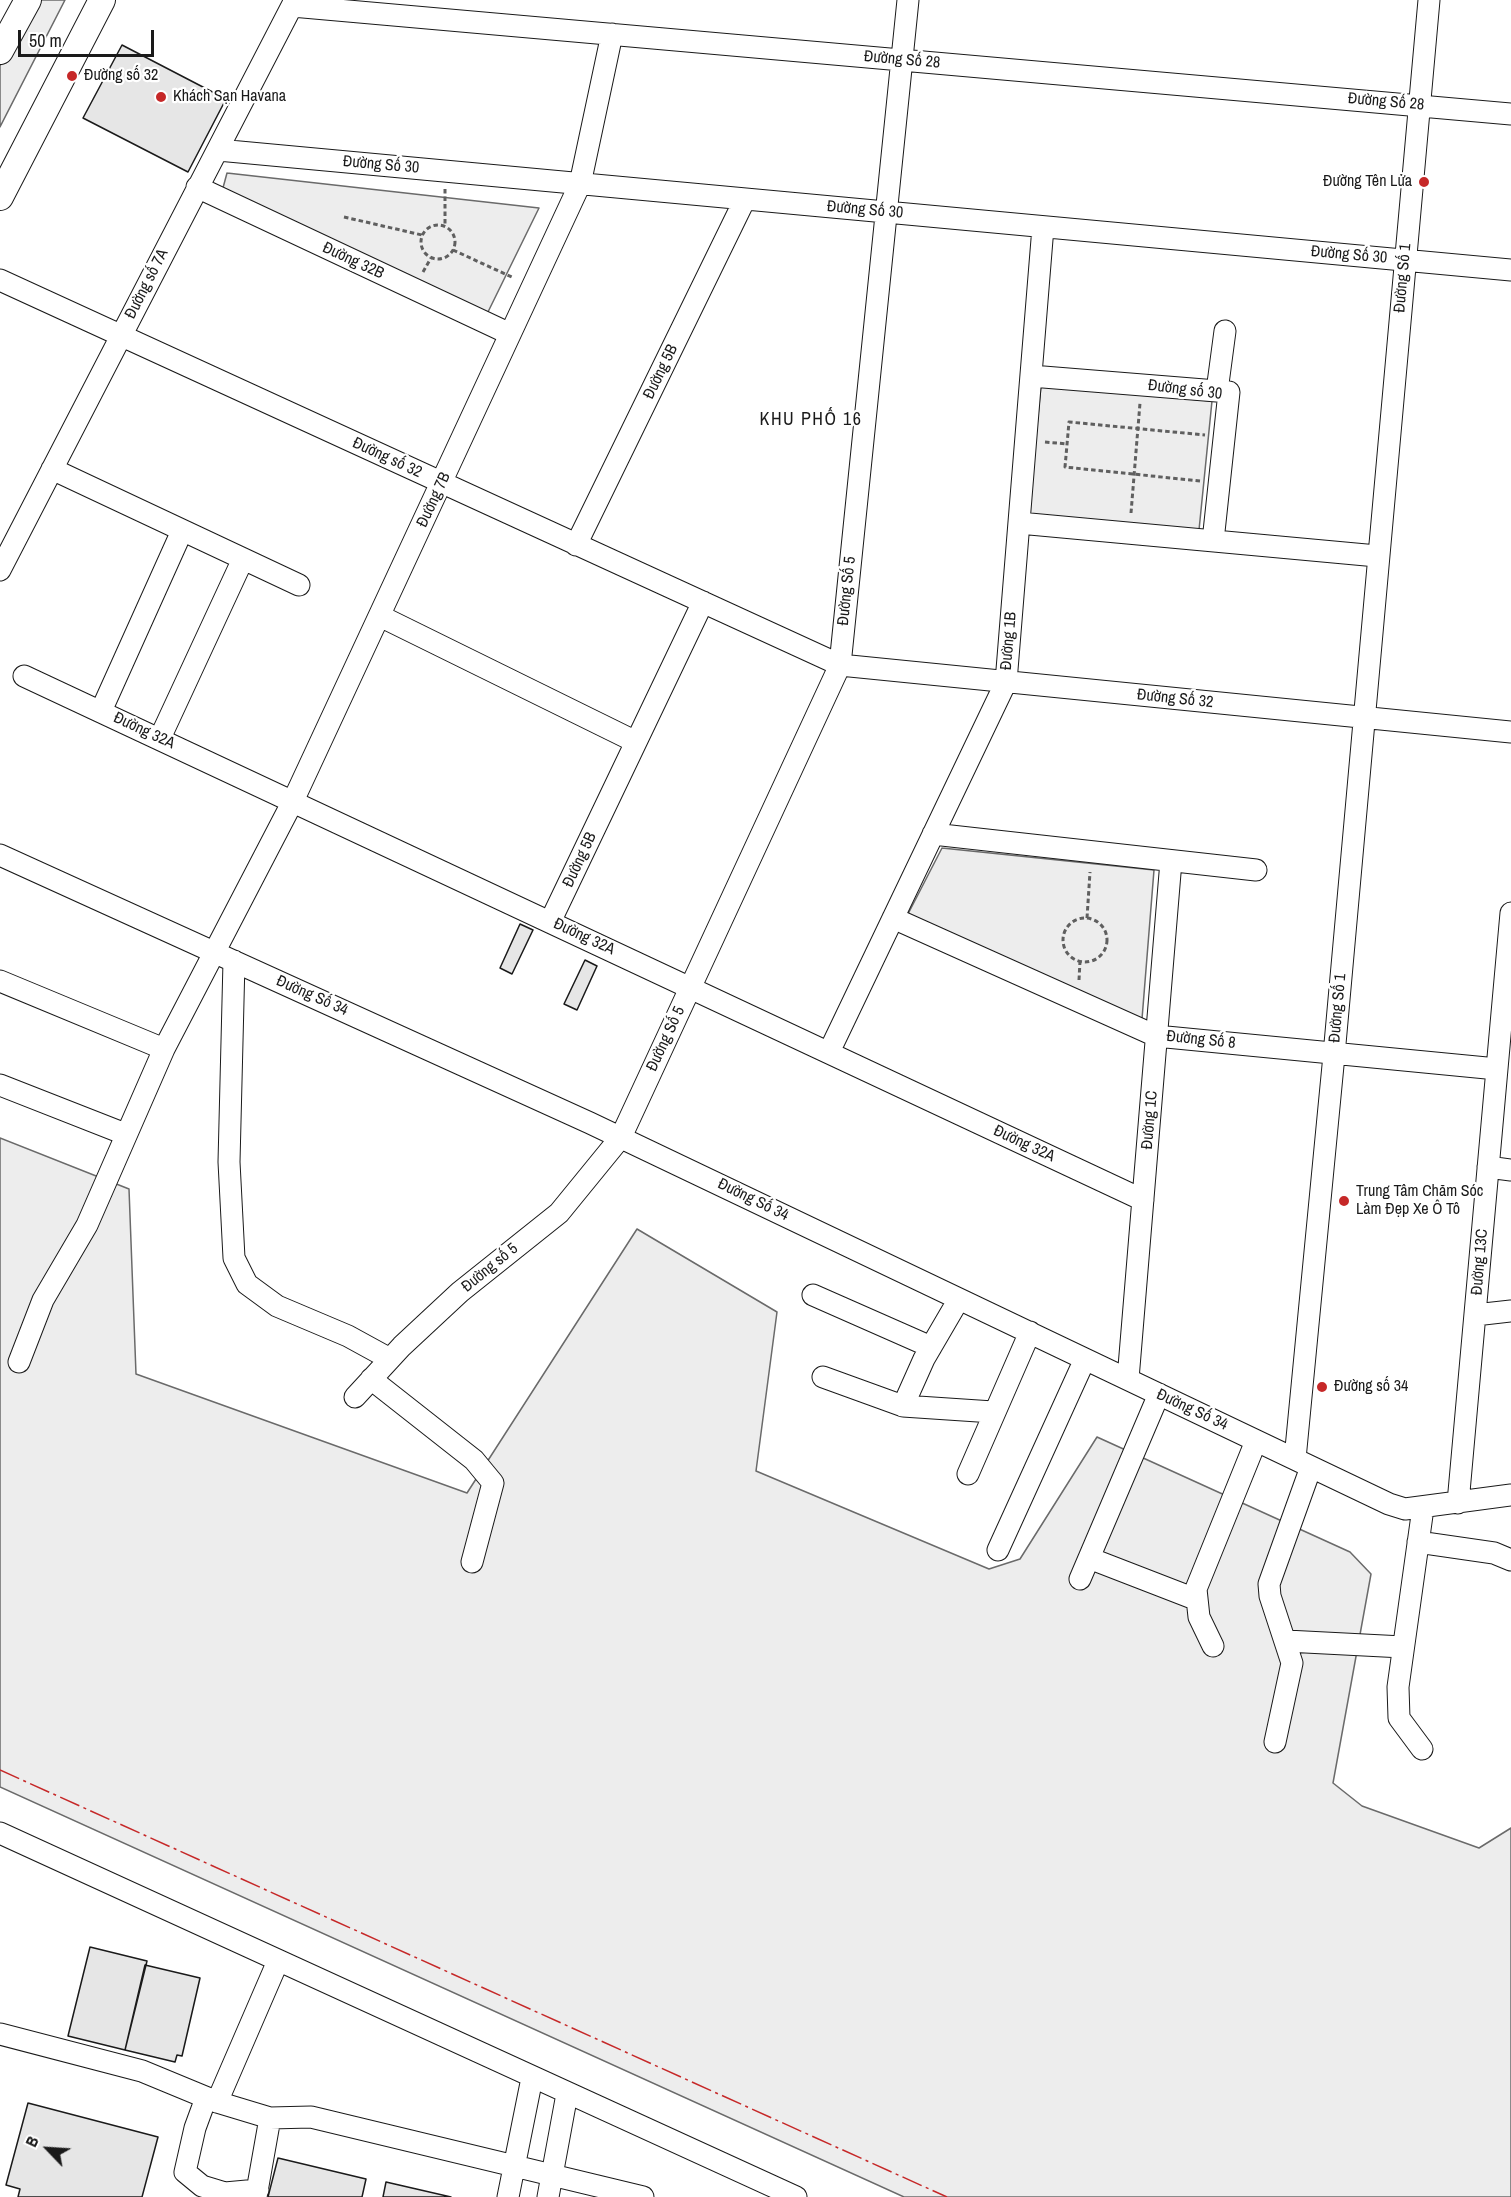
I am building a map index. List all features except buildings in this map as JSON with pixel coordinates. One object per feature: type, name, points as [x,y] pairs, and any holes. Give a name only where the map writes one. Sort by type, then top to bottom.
[{"type":"main road","points":[[0,51],[28,0]]},
{"type":"main road","points":[[0,197],[102,0]]},
{"type":"street","name":"Đường Số 5","points":[[621,1137],[840,665],[908,0]]},
{"type":"street","name":"Đường Số 1","points":[[1275,1742],[1292,1663],[1270,1596],[1269,1584],[1303,1463],[1334,1054],[1377,556],[1429,0]]},
{"type":"street","name":"Đường Số 28","points":[[293,3],[612,34],[1511,114]]},
{"type":"street","name":"Đường số 7A","points":[[0,570],[293,3]]},
{"type":"street","name":"Đường 7B","points":[[19,1362],[43,1300],[87,1225],[125,1134],[165,1049],[225,956],[293,801],[580,184],[612,34]]},
{"type":"street","name":"Đường Số 30","points":[[218,150],[1511,270]]},
{"type":"street","name":"Đường 32B","points":[[197,187],[510,334]]},
{"type":"street","name":"Đường 5B","points":[[576,544],[745,199]]},
{"type":"street","name":"Đường 1B","points":[[829,1052],[1006,682],[1043,227]]},
{"type":"street","name":"Đường số 32","points":[[0,280],[840,665]]},
{"type":"street","points":[[1217,391],[1225,331]]},
{"type":"street","name":"Đường số 30","points":[[1031,376],[1229,392],[1213,541]]},
{"type":"street","points":[[52,469],[298,585]]},
{"type":"street","points":[[1019,523],[1377,556]]},
{"type":"street","points":[[101,711],[182,531]]},
{"type":"street","points":[[160,738],[243,559]]},
{"type":"street","name":"Đường 5B","points":[[550,922],[703,603]]},
{"type":"street","points":[[380,616],[636,742]]},
{"type":"street","name":"Đường Số 32","points":[[840,665],[1511,732]]},
{"type":"street","name":"Đường 32A","points":[[24,676],[1143,1200]]},
{"type":"street","points":[[933,834],[1256,870]]},
{"type":"street","name":"Đường Số 34","points":[[0,855],[621,1137],[1389,1504],[1405,1509],[1423,1508],[1511,1495]]},
{"type":"street","name":"Đường 1C","points":[[1128,1379],[1171,861]]},
{"type":"street","name":"Đường 13C","points":[[1458,1503],[1511,913]]},
{"type":"street","name":"Đường Số 8","points":[[893,918],[1156,1036],[1497,1069]]},
{"type":"street","points":[[225,956],[229,1162],[234,1258],[247,1284],[277,1306],[348,1336],[390,1359]]},
{"type":"street","points":[[0,981],[165,1049]]},
{"type":"street","points":[[0,1085],[125,1134]]},
{"type":"street","name":"Đường số 5","points":[[355,1397],[390,1359],[460,1292],[559,1213],[621,1137]]},
{"type":"street","points":[[1488,1167],[1511,1170]]},
{"type":"street","points":[[813,1295],[932,1347]]},
{"type":"street","points":[[903,1406],[959,1299]]},
{"type":"street","points":[[1475,1315],[1511,1311]]},
{"type":"street","points":[[968,1474],[993,1412],[1030,1332]]},
{"type":"street","points":[[998,1550],[1085,1359]]},
{"type":"street","points":[[823,1377],[903,1406],[993,1412]]},
{"type":"street","points":[[371,1379],[474,1460],[493,1483],[472,1562]]},
{"type":"street","points":[[1080,1579],[1159,1394]]},
{"type":"street","points":[[1212,1646],[1199,1617],[1195,1599],[1196,1589],[1256,1441]]},
{"type":"street","points":[[1422,1749],[1399,1718],[1398,1687],[1423,1508]]},
{"type":"street","points":[[1418,1542],[1494,1553],[1511,1560]]},
{"type":"street","points":[[1089,1558],[1195,1599]]},
{"type":"street","points":[[1286,1641],[1403,1647]]},
{"type":"street","points":[[0,1833],[796,2197]]},
{"type":"street","points":[[270,2118],[257,2194],[225,2193],[202,2186],[185,2172],[195,2128],[212,2100],[278,1961]]},
{"type":"street","points":[[0,2034],[142,2071],[212,2100],[270,2118],[311,2117],[643,2197]]},
{"type":"street","points":[[508,2197],[532,2078]]},
{"type":"street","points":[[548,2197],[554,2175],[567,2094]]},
{"type":"path","points":[[444,171],[445,226],[453,234],[453,250],[445,258],[431,258],[421,247],[422,235],[429,227],[445,226]]},
{"type":"path","points":[[344,217],[422,235]]},
{"type":"path","points":[[453,250],[533,286]]},
{"type":"path","points":[[1130,533],[1141,384]]},
{"type":"path","points":[[1220,483],[1065,467],[1069,422],[1225,437]]},
{"type":"path","points":[[1087,918],[1092,852]]},
{"type":"path","points":[[1087,918],[1100,923],[1104,929],[1107,944],[1100,956],[1080,961],[1068,954],[1063,941],[1067,927],[1079,919],[1087,918]]},
{"type":"shaded area","points":[[34,0],[65,0],[0,127],[0,66]]},
{"type":"shaded area","points":[[227,173],[539,208],[486,316],[220,199]]},
{"type":"shaded area","points":[[1041,386],[1212,401],[1199,530],[1028,514]]},
{"type":"shaded area","points":[[942,848],[1154,870],[1142,1019],[908,914]]},
{"type":"shaded area","points":[[0,1138],[129,1189],[136,1374],[467,1493],[637,1229],[777,1312],[756,1471],[989,1569],[1020,1559],[1097,1437],[1350,1552],[1371,1574],[1333,1783],[1362,1806],[1479,1848],[1511,1828],[1511,2197],[904,2197],[0,1787]]},
{"type":"power","points":[[0,1770],[947,2197]]},
{"type":"place","name":"Đường số 32","points":[[72,76]]},
{"type":"place","name":"Khách Sạn Havana","points":[[161,97]]},
{"type":"place","name":"Đường Tên Lửa","points":[[1424,182]]},
{"type":"place","name":"Trung Tâm Chăm Sóc Làm Đẹp Xe Ô Tô","points":[[1344,1201]]},
{"type":"place","name":"Đường số 34","points":[[1322,1387]]},
{"type":"district","name":"KHU PHỐ 16","points":[[811,420]]}]
